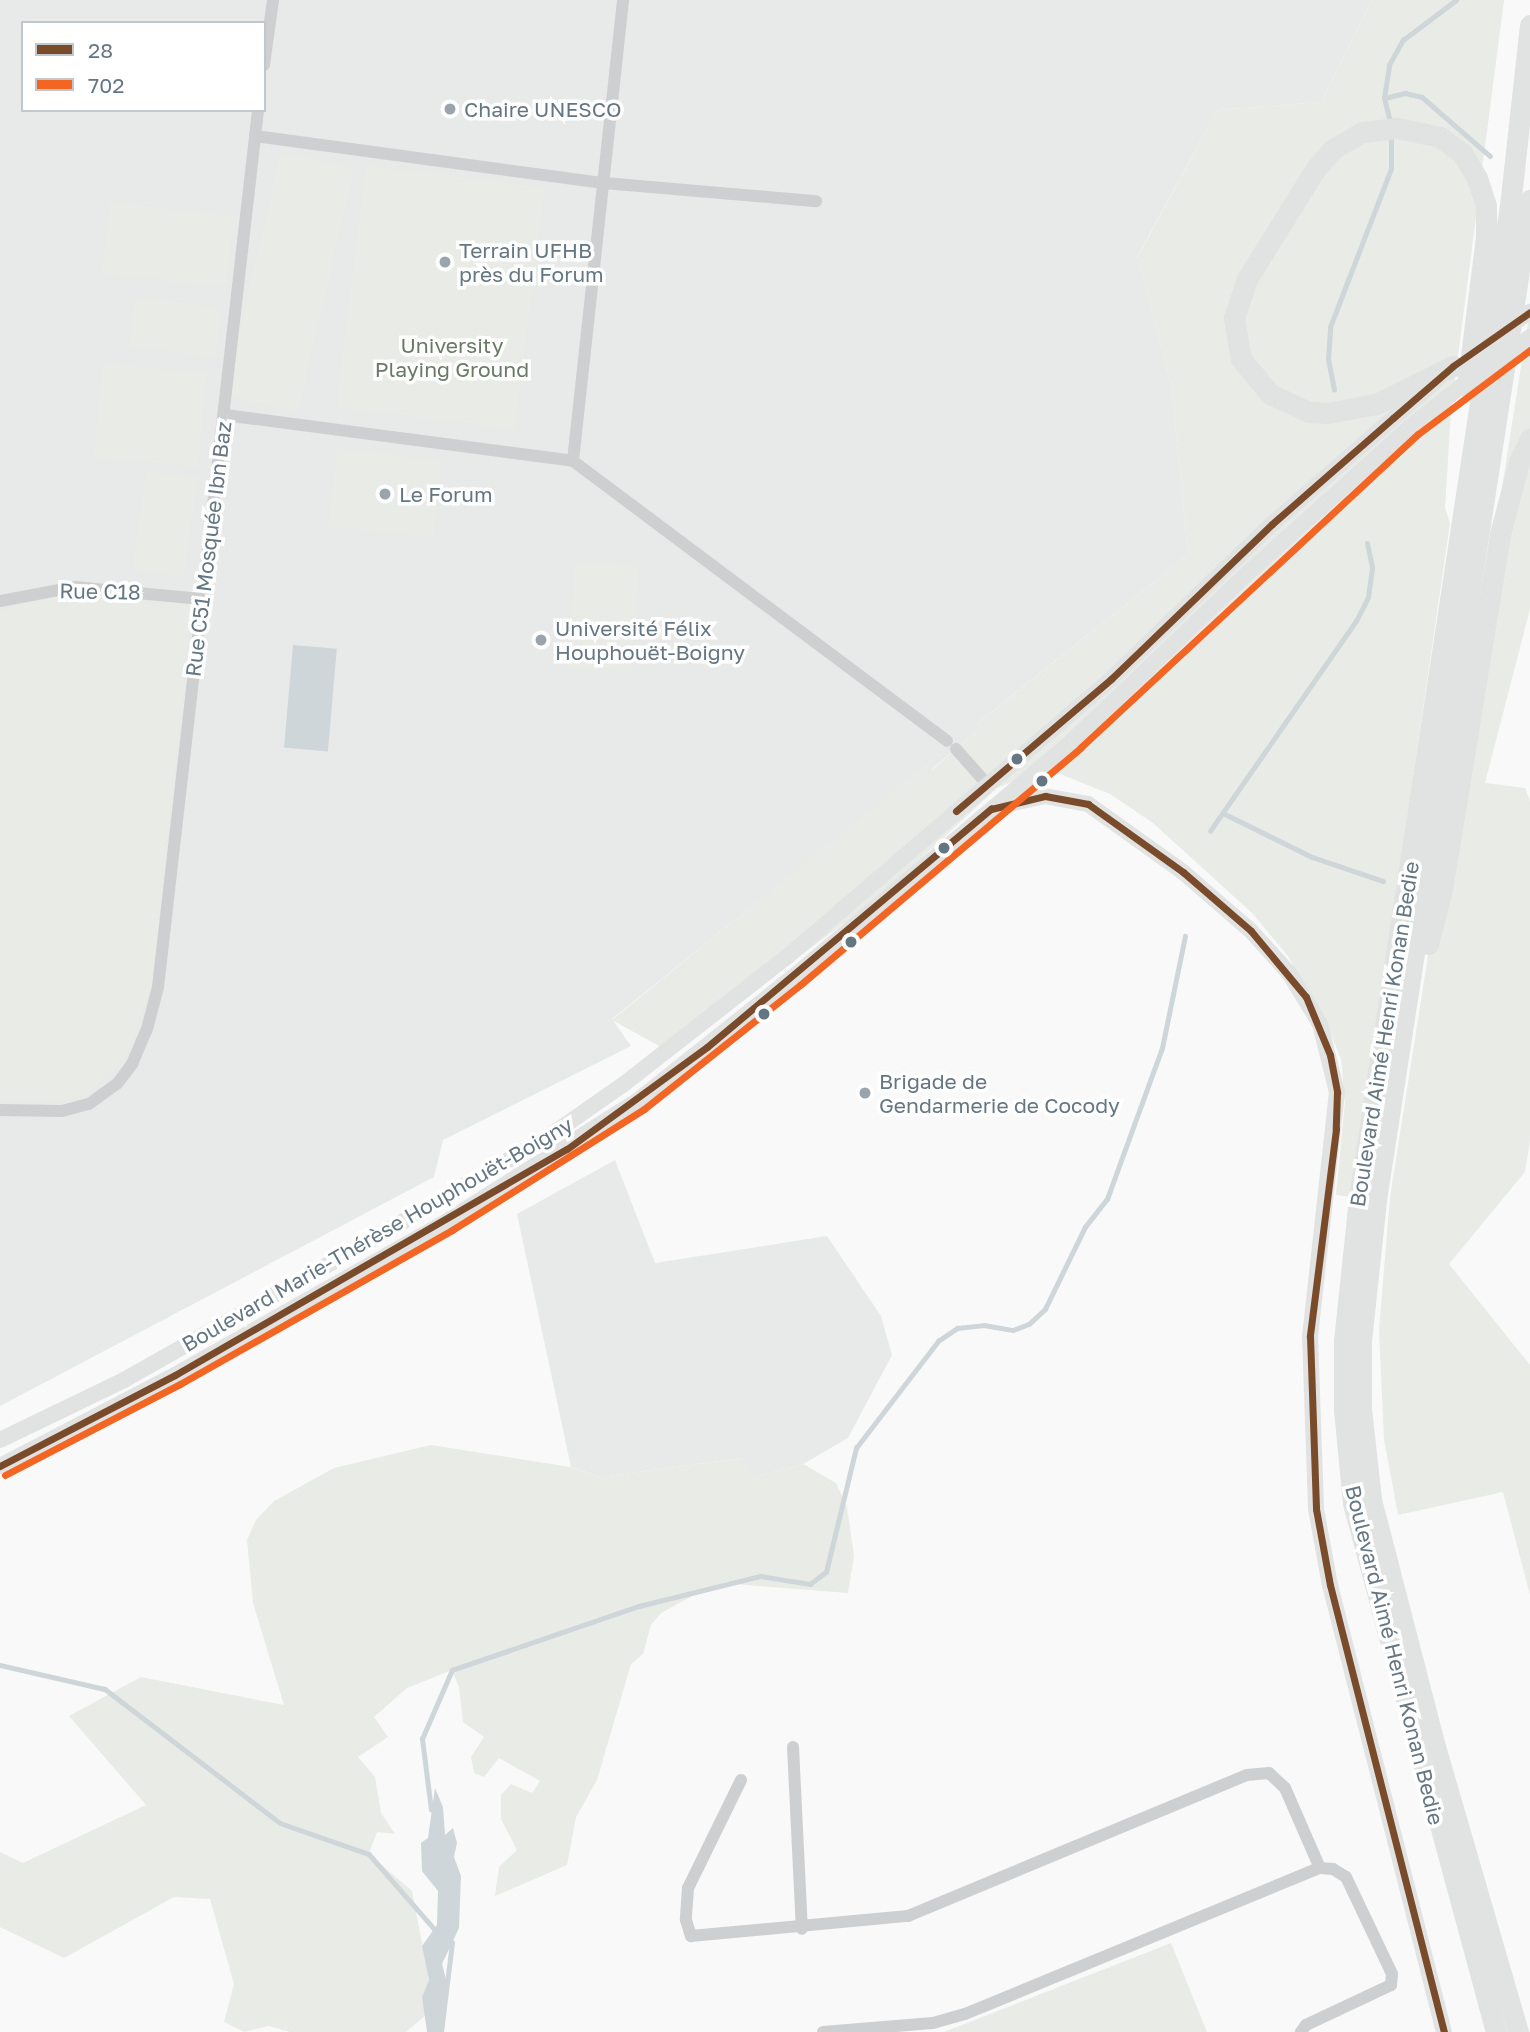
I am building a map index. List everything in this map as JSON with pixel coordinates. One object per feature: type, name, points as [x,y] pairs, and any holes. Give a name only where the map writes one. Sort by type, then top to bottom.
[{"type":"highway","name":"Boulevard Aimé Henri Konan Bedie","points":[[1496,2032],[1353,1503],[1344,1410],[1351,1254],[1457,531],[1510,206],[1530,25]]},
{"type":"highway","points":[[1453,366],[1358,410],[1309,412],[1270,394],[1241,359],[1235,338],[1238,297],[1316,168],[1348,138],[1392,128],[1440,137],[1462,153],[1486,206],[1452,502],[1457,531]]},
{"type":"highway","name":"Boulevard Aimé Henri Konan Bedie","points":[[1518,2032],[1430,1730],[1371,1499],[1361,1409],[1361,1341],[1368,1256],[1530,200]]},
{"type":"highway","points":[[1398,1072],[1442,889],[1500,534],[1519,461],[1530,438]]},
{"type":"main road","name":"Boulevard Marie-Thérèse Houphouët-Boigny","points":[[0,1440],[124,1380],[548,1137],[741,994],[1111,679],[1272,524],[1453,366],[1530,312]]},
{"type":"main road","name":"Boulevard Marie-Thérèse Houphouët-Boigny","points":[[0,1466],[187,1368],[567,1149],[707,1047],[1073,740],[1249,572],[1454,390],[1530,337]]},
{"type":"main road","points":[[990,809],[1045,796],[1088,804],[1183,872],[1251,931],[1289,973],[1320,1024],[1337,1092],[1310,1336],[1316,1509],[1330,1585],[1444,2032]]},
{"type":"street","points":[[266,51],[273,0]]},
{"type":"street","points":[[573,461],[623,0]]},
{"type":"street","name":"Rue C51 Mosquée Ibn Baz","points":[[0,1110],[62,1111],[89,1104],[117,1084],[142,1041],[158,987],[258,112]]},
{"type":"street","points":[[255,136],[604,183],[816,201]]},
{"type":"street","points":[[225,415],[573,461],[951,745],[987,784]]},
{"type":"street","name":"Rue C18","points":[[0,601],[74,587],[201,598]]},
{"type":"street","points":[[793,1747],[802,1929]]},
{"type":"street","points":[[741,1780],[688,1888],[687,1930],[700,1938],[908,1916],[1247,1774],[1269,1773],[1285,1788],[1320,1868]]},
{"type":"street","points":[[823,2032],[933,2023],[965,2014],[1320,1868],[1333,1869],[1346,1877],[1392,1974],[1391,1984],[1306,2025],[1301,2032]]},
{"type":"shaded area","name":"Université Félix Houphouët-Boigny","points":[[0,0],[1372,0],[1321,102],[1217,110],[1137,257],[1171,385],[1188,555],[976,724],[979,729],[930,771],[926,766],[612,1019],[631,1046],[443,1140],[434,1177],[0,1406]]},
{"type":"shaded area","points":[[293,645],[337,649],[328,751],[284,748]]},
{"type":"shaded area","points":[[615,1160],[655,1263],[827,1236],[881,1316],[892,1355],[848,1438],[803,1464],[751,1478],[742,1458],[601,1477],[571,1467],[517,1214]]},
{"type":"shaded area","points":[[435,1788],[443,1807],[445,1835],[453,1828],[457,1843],[454,1857],[461,1876],[459,1928],[442,1964],[448,1987],[441,2032],[427,2032],[422,1997],[429,1980],[422,1946],[437,1925],[438,1891],[422,1871],[421,1843],[428,1838]]},
{"type":"green space","points":[[1372,0],[1504,0],[1451,410],[1445,508],[1450,523],[1352,1197],[1336,1195],[1345,1102],[1341,1059],[1325,1020],[1287,955],[1252,913],[1153,823],[1110,794],[1060,774],[1032,774],[997,788],[878,898],[670,1052],[612,1020],[925,765],[931,771],[979,729],[975,725],[1188,555],[1171,385],[1137,258],[1217,110],[1321,102]]},
{"type":"green space","points":[[281,152],[354,169],[298,412],[225,396]]},
{"type":"green space","name":"University Playing Ground","points":[[366,165],[545,187],[515,429],[336,407]]},
{"type":"green space","points":[[110,202],[234,217],[225,288],[101,272]]},
{"type":"green space","points":[[135,297],[221,308],[215,357],[129,347]]},
{"type":"green space","points":[[1530,310],[1530,609],[1485,783],[1525,788],[1530,801],[1530,1140],[1525,1172],[1449,1264],[1530,1365],[1530,1595],[1503,1492],[1398,1515],[1384,1439],[1379,1330],[1390,1197]]},
{"type":"green space","points":[[102,363],[207,372],[198,467],[94,458]]},
{"type":"green space","name":"Le Forum","points":[[337,449],[441,460],[433,538],[329,527]]},
{"type":"green space","points":[[146,471],[197,478],[184,577],[132,570]]},
{"type":"green space","points":[[575,562],[639,566],[631,672],[568,668]]},
{"type":"green space","points":[[73,593],[154,605],[193,603],[151,989],[126,1058],[85,1096],[61,1103],[0,1101],[0,610]]},
{"type":"green space","points":[[431,1445],[570,1467],[601,1477],[743,1458],[751,1478],[803,1464],[836,1483],[847,1507],[854,1556],[848,1593],[733,1584],[696,1594],[661,1613],[651,1625],[643,1654],[631,1664],[597,1780],[576,1817],[567,1865],[495,1896],[499,1867],[517,1850],[501,1819],[501,1795],[511,1784],[532,1793],[540,1781],[499,1758],[484,1777],[474,1773],[471,1757],[484,1737],[463,1722],[459,1687],[452,1670],[407,1688],[374,1717],[388,1737],[358,1757],[375,1777],[381,1813],[395,1834],[377,1832],[369,1854],[412,1891],[429,1980],[422,1997],[426,2015],[406,2032],[290,2032],[269,2026],[244,2032],[224,2022],[234,1984],[210,1899],[174,1897],[64,1958],[0,1927],[0,1852],[23,1863],[146,1805],[69,1716],[141,1677],[284,1705],[253,1603],[247,1540],[256,1520],[274,1501],[334,1468]]},
{"type":"green space","points":[[1171,1943],[1207,2032],[944,2032]]},
{"type":"waterway","points":[[1390,122],[1384,98],[1389,65],[1403,40],[1456,0]]},
{"type":"waterway","points":[[1385,98],[1405,93],[1422,97],[1490,156]]},
{"type":"waterway","points":[[1334,390],[1328,359],[1330,327],[1391,169],[1391,137]]},
{"type":"waterway","points":[[1210,831],[1356,621],[1368,597],[1372,567],[1367,544]]},
{"type":"waterway","points":[[1223,813],[1312,857],[1383,881]]},
{"type":"waterway","points":[[431,1810],[422,1739],[452,1670],[639,1606],[760,1576],[810,1584],[826,1572],[856,1448],[938,1341],[957,1328],[984,1325],[1013,1330],[1029,1324],[1045,1309],[1085,1227],[1107,1199],[1162,1048],[1185,936]]},
{"type":"waterway","points":[[0,1665],[105,1689],[280,1823],[369,1854],[438,1933]]},
{"type":"waterway","points":[[441,2032],[452,1943]]},
{"type":"transit line","name":"28","points":[[956,811],[1111,679],[1272,524],[1393,418],[1453,366],[1530,312]]},
{"type":"transit line","name":"702","points":[[5,1475],[180,1384],[452,1230],[644,1109],[800,985],[1080,748],[1418,434],[1530,350]]},
{"type":"transit line","name":"28","points":[[0,1466],[175,1375],[567,1149],[707,1047],[991,809],[1045,796],[1088,804],[1183,872],[1251,931],[1306,997],[1330,1055],[1337,1092],[1336,1129],[1310,1336],[1316,1509],[1330,1585],[1444,2032]]},
{"type":"place","name":"Chaire UNESCO","points":[[450,109]]},
{"type":"place","name":"Terrain UFHB près du Forum","points":[[445,262]]},
{"type":"place","name":"Le Forum","points":[[385,494]]},
{"type":"place","name":"Université Félix Houphouët-Boigny","points":[[541,640]]},
{"type":"place","name":"Brigade de Gendarmerie de Cocody","points":[[865,1093]]}]
